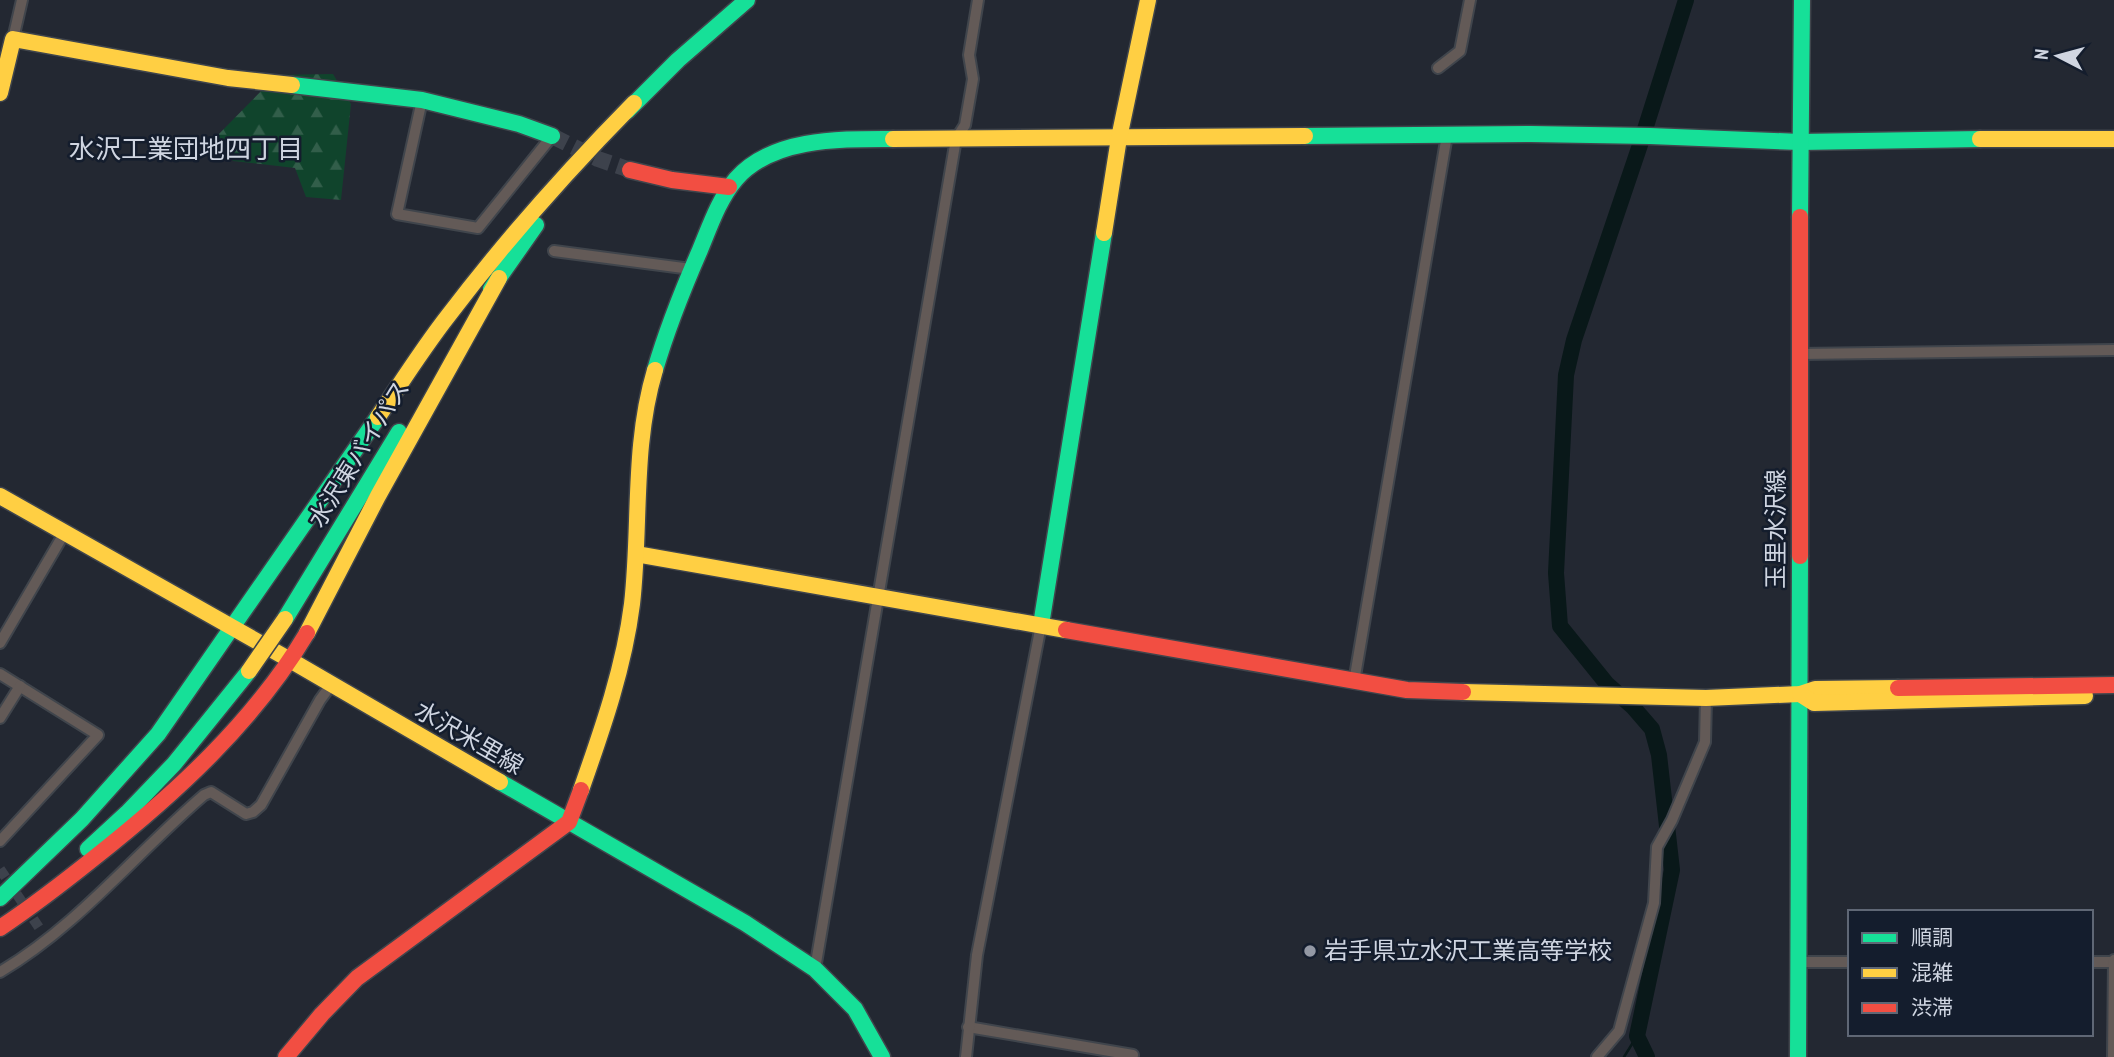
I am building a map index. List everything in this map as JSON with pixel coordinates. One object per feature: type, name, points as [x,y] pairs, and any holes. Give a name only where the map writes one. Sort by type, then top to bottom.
[{"type":"main road","name":"水沢東バイパス","points":[[0,920],[73,863],[174,764],[249,671],[285,619],[406,420],[499,278],[544,215],[634,103],[678,60],[747,0]]},
{"type":"main road","points":[[1041,625],[1119,138],[1148,0]]},
{"type":"main road","name":"玉里水沢線","points":[[1798,1057],[1798,354],[1802,0]]},
{"type":"main road","points":[[0,93],[13,39],[228,78],[422,100],[519,124],[552,136]]},
{"type":"main road","points":[[0,898],[69,835],[115,786],[158,734],[447,317],[549,193],[634,103]]},
{"type":"main road","points":[[286,1057],[357,978],[569,822],[610,702],[628,629],[636,554],[642,424],[655,369],[691,269],[729,187],[744,171],[760,160],[807,143],[859,139],[1644,135],[1800,142],[2114,139]]},
{"type":"main road","points":[[629,170],[672,180],[729,187]]},
{"type":"main road","points":[[0,928],[117,840],[171,794],[216,751],[290,660],[329,595],[376,499],[466,342],[499,278]]},
{"type":"main road","name":"水沢米里線","points":[[0,496],[232,626],[746,923],[815,969],[855,1009],[882,1057]]},
{"type":"main road","points":[[636,554],[1354,682],[1420,690],[1706,698],[1800,694],[1815,689],[2114,685]]},
{"type":"main road","points":[[1800,694],[1814,703],[2114,696]]},
{"type":"street","points":[[13,39],[22,0]]},
{"type":"street","points":[[815,969],[956,139],[965,125],[973,79],[969,55],[978,0]]},
{"type":"street","points":[[1438,68],[1460,51],[1470,0]]},
{"type":"street","points":[[422,100],[397,214],[478,228],[552,136]]},
{"type":"street","points":[[1354,682],[1447,135]]},
{"type":"street","points":[[554,251],[691,269]]},
{"type":"street","points":[[1798,354],[2114,350]]},
{"type":"street","points":[[0,643],[65,532]]},
{"type":"street","points":[[966,1057],[977,955],[1041,625]]},
{"type":"street","points":[[0,674],[98,735],[0,841]]},
{"type":"street","points":[[0,972],[44,934],[101,892],[204,795],[211,792],[246,814],[253,813],[261,805],[320,699],[331,685]]},
{"type":"street","points":[[0,718],[20,686]]},
{"type":"street","points":[[1597,1057],[1619,1031],[1654,903],[1657,847],[1672,820],[1705,742],[1706,698]]},
{"type":"street","points":[[2093,962],[2114,961],[2113,1057]]},
{"type":"street","points":[[1798,962],[1848,962]]},
{"type":"street","points":[[968,1027],[1133,1055]]},
{"type":"green space","points":[[333,74],[351,104],[341,200],[306,197],[295,168],[233,161],[214,139],[277,75]]},
{"type":"waterway","points":[[1647,1057],[1637,1036],[1672,870],[1659,755],[1652,729],[1633,707],[1607,684],[1560,626],[1556,573],[1566,375],[1574,340],[1686,0]]},
{"type":"waterway","points":[[1624,1057],[1637,1036]]},
{"type":"tunnel","points":[[552,136],[598,159],[630,170]]},
{"type":"tunnel","points":[[0,869],[40,929]]},
{"type":"traffic: fast","points":[[627,111],[678,60],[747,0]]},
{"type":"traffic: fast","points":[[1800,217],[1802,0]]},
{"type":"traffic: fast","points":[[292,85],[422,100],[519,124],[552,136]]},
{"type":"traffic: fast","points":[[1305,136],[1531,134],[1800,142],[1980,139]]},
{"type":"traffic: fast","points":[[655,370],[711,222],[736,179],[751,165],[788,148],[852,139],[893,139]]},
{"type":"traffic: fast","points":[[491,289],[536,225]]},
{"type":"traffic: fast","points":[[1041,625],[1104,233]]},
{"type":"traffic: fast","points":[[0,898],[82,819],[158,734],[378,417]]},
{"type":"traffic: fast","points":[[285,619],[399,432]]},
{"type":"traffic: fast","points":[[1798,1057],[1800,556]]},
{"type":"traffic: fast","points":[[88,849],[174,764],[249,671]]},
{"type":"traffic: fast","points":[[500,782],[745,923],[815,969],[855,1009],[882,1057]]},
{"type":"traffic: slow","points":[[1104,233],[1119,138],[1148,0]]},
{"type":"traffic: slow","points":[[0,93],[13,39],[228,78],[292,85]]},
{"type":"traffic: slow","points":[[378,417],[430,340],[514,233],[634,103]]},
{"type":"traffic: slow","points":[[893,139],[1305,136]]},
{"type":"traffic: slow","points":[[1980,139],[2114,139]]},
{"type":"traffic: slow","points":[[307,633],[378,496],[499,278]]},
{"type":"traffic: slow","points":[[581,790],[624,652],[635,574],[643,428],[655,370]]},
{"type":"traffic: slow","points":[[0,496],[500,782]]},
{"type":"traffic: slow","points":[[636,554],[1066,630]]},
{"type":"traffic: slow","points":[[249,671],[285,619]]},
{"type":"traffic: slow","points":[[1463,692],[1706,698],[1800,694],[1815,689],[1898,688]]},
{"type":"traffic: slow","points":[[1800,694],[1814,703],[2085,696]]},
{"type":"traffic: jam","points":[[630,170],[672,180],[729,187]]},
{"type":"traffic: jam","points":[[1800,217],[1800,556]]},
{"type":"traffic: jam","points":[[1066,630],[1407,690],[1463,692]]},
{"type":"traffic: jam","points":[[0,928],[94,858],[183,782],[263,697],[307,633]]},
{"type":"traffic: jam","points":[[1898,688],[2114,685]]},
{"type":"traffic: jam","points":[[286,1057],[357,978],[569,822],[581,790]]},
{"type":"place","name":"岩手県立水沢工業高等学校","points":[[1310,951]]},
{"type":"district","name":"水沢工業団地四丁目","points":[[186,149]]}]
